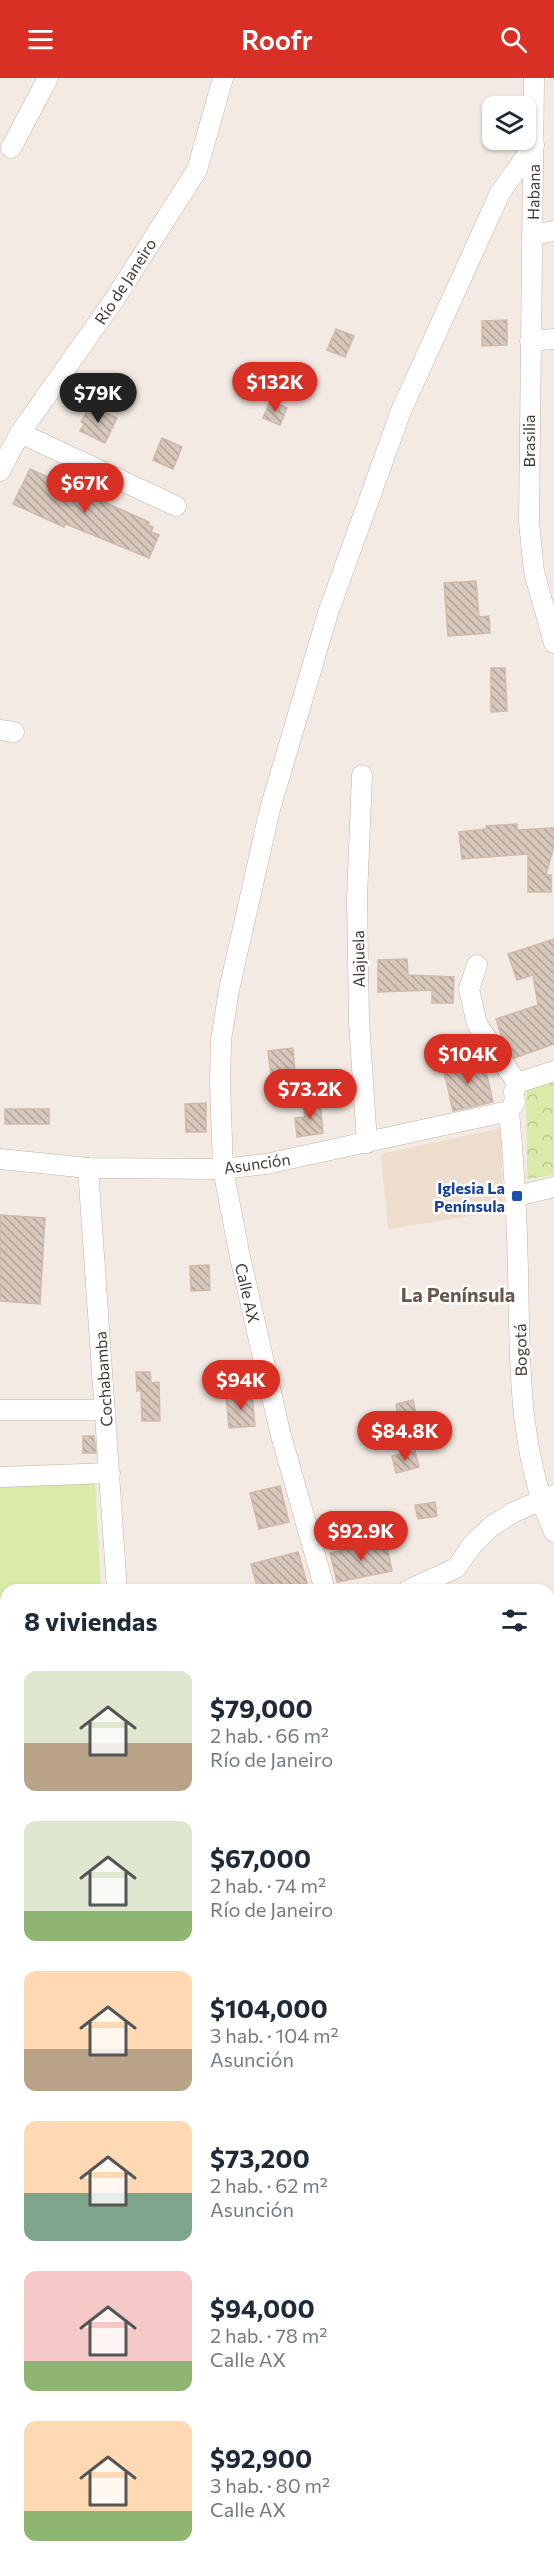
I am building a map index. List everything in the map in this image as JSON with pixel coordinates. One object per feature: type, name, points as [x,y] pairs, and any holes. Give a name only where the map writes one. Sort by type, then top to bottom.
[{"type":"street","points":[[10,148],[48,78]]},
{"type":"street","name":"Río de Janeiro","points":[[0,471],[20,433],[114,300],[197,170],[223,78]]},
{"type":"street","name":"Habana","points":[[535,78],[535,96]]},
{"type":"street","name":"Calle AX","points":[[323,1584],[280,1432],[240,1257],[223,1169],[221,1040],[270,809],[324,624],[401,411],[500,193],[530,150]]},
{"type":"street","name":"Habana","points":[[532,235],[534,150]]},
{"type":"street","points":[[532,235],[554,231]]},
{"type":"street","name":"Brasilia","points":[[532,235],[529,522],[534,572],[554,644]]},
{"type":"street","points":[[530,341],[554,339]]},
{"type":"street","points":[[20,433],[176,506]]},
{"type":"street","name":"Alajuela","points":[[362,775],[357,898],[358,987],[367,1143]]},
{"type":"street","points":[[477,965],[469,989],[477,1024],[517,1083],[554,1071]]},
{"type":"street","name":"Bogotá","points":[[517,1083],[514,1092],[516,1102],[509,1110],[517,1196],[521,1402],[529,1459],[547,1498],[554,1532]]},
{"type":"street","name":"Asunción","points":[[0,1159],[88,1168],[223,1169],[266,1164],[509,1110]]},
{"type":"street","name":"Cochabamba","points":[[88,1168],[117,1584]]},
{"type":"street","points":[[517,1196],[554,1188]]},
{"type":"street","points":[[0,1410],[105,1410]]},
{"type":"street","points":[[0,1478],[110,1473]]},
{"type":"street","points":[[452,1584],[456,1568],[473,1544],[492,1526],[514,1512],[547,1498]]},
{"type":"street","points":[[421,1584],[456,1568]]},
{"type":"shaded area","points":[[501,1128],[503,1211],[388,1229],[381,1154]]},
{"type":"green space","points":[[554,1077],[554,1175],[527,1179],[526,1085]]},
{"type":"green space","points":[[95,1481],[101,1584],[0,1584],[0,1486]]},
{"type":"building","points":[[507,320],[507,345],[482,346],[482,321]]},
{"type":"building","points":[[336,329],[354,336],[345,357],[327,350]]},
{"type":"building","points":[[270,401],[287,408],[280,425],[263,418]]},
{"type":"building","points":[[90,405],[117,418],[105,443],[80,431],[84,424],[81,422]]},
{"type":"building","points":[[162,438],[182,447],[173,469],[153,460]]},
{"type":"building","points":[[30,469],[149,522],[148,525],[153,527],[151,532],[159,535],[149,558],[66,524],[64,527],[13,504]]},
{"type":"building","points":[[476,581],[479,617],[489,616],[490,633],[448,636],[444,583]]},
{"type":"building","points":[[491,668],[505,668],[507,711],[491,712]]},
{"type":"building","points":[[517,824],[517,830],[554,828],[554,846],[546,875],[551,875],[551,892],[528,892],[528,854],[462,859],[459,832],[486,829],[486,826]]},
{"type":"building","points":[[554,939],[554,1044],[514,1058],[503,1041],[496,1019],[538,1005],[533,975],[517,980],[508,954]]},
{"type":"building","points":[[407,959],[408,975],[454,977],[453,1003],[432,1003],[432,990],[378,992],[378,960]]},
{"type":"building","points":[[293,1048],[295,1073],[271,1075],[268,1051]]},
{"type":"building","points":[[483,1059],[493,1102],[453,1111],[443,1067]]},
{"type":"building","points":[[320,1101],[323,1133],[297,1137],[295,1118],[305,1117],[303,1103]]},
{"type":"building","points":[[206,1103],[206,1132],[186,1132],[185,1104]]},
{"type":"building","points":[[5,1109],[49,1109],[49,1124],[5,1124]]},
{"type":"building","points":[[0,1215],[45,1218],[40,1304],[0,1301]]},
{"type":"building","points":[[209,1265],[210,1290],[191,1291],[190,1266]]},
{"type":"building","points":[[136,1372],[150,1372],[151,1383],[159,1382],[160,1421],[142,1421],[141,1390],[137,1391]]},
{"type":"building","points":[[252,1393],[255,1426],[229,1428],[226,1396]]},
{"type":"building","points":[[413,1400],[418,1423],[400,1427],[396,1404]]},
{"type":"building","points":[[83,1436],[94,1436],[96,1453],[83,1453]]},
{"type":"building","points":[[415,1451],[419,1467],[396,1473],[392,1456]]},
{"type":"building","points":[[280,1486],[289,1522],[259,1529],[250,1493]]},
{"type":"building","points":[[435,1502],[437,1516],[418,1519],[415,1505]]},
{"type":"building","points":[[386,1541],[392,1571],[337,1582],[330,1553]]},
{"type":"building","points":[[298,1552],[307,1583],[256,1584],[251,1564]]},
{"type":"place","name":"Iglesia La Península","points":[[517,1196]]},
{"type":"district","name":"La Península","points":[[458,1294]]}]
